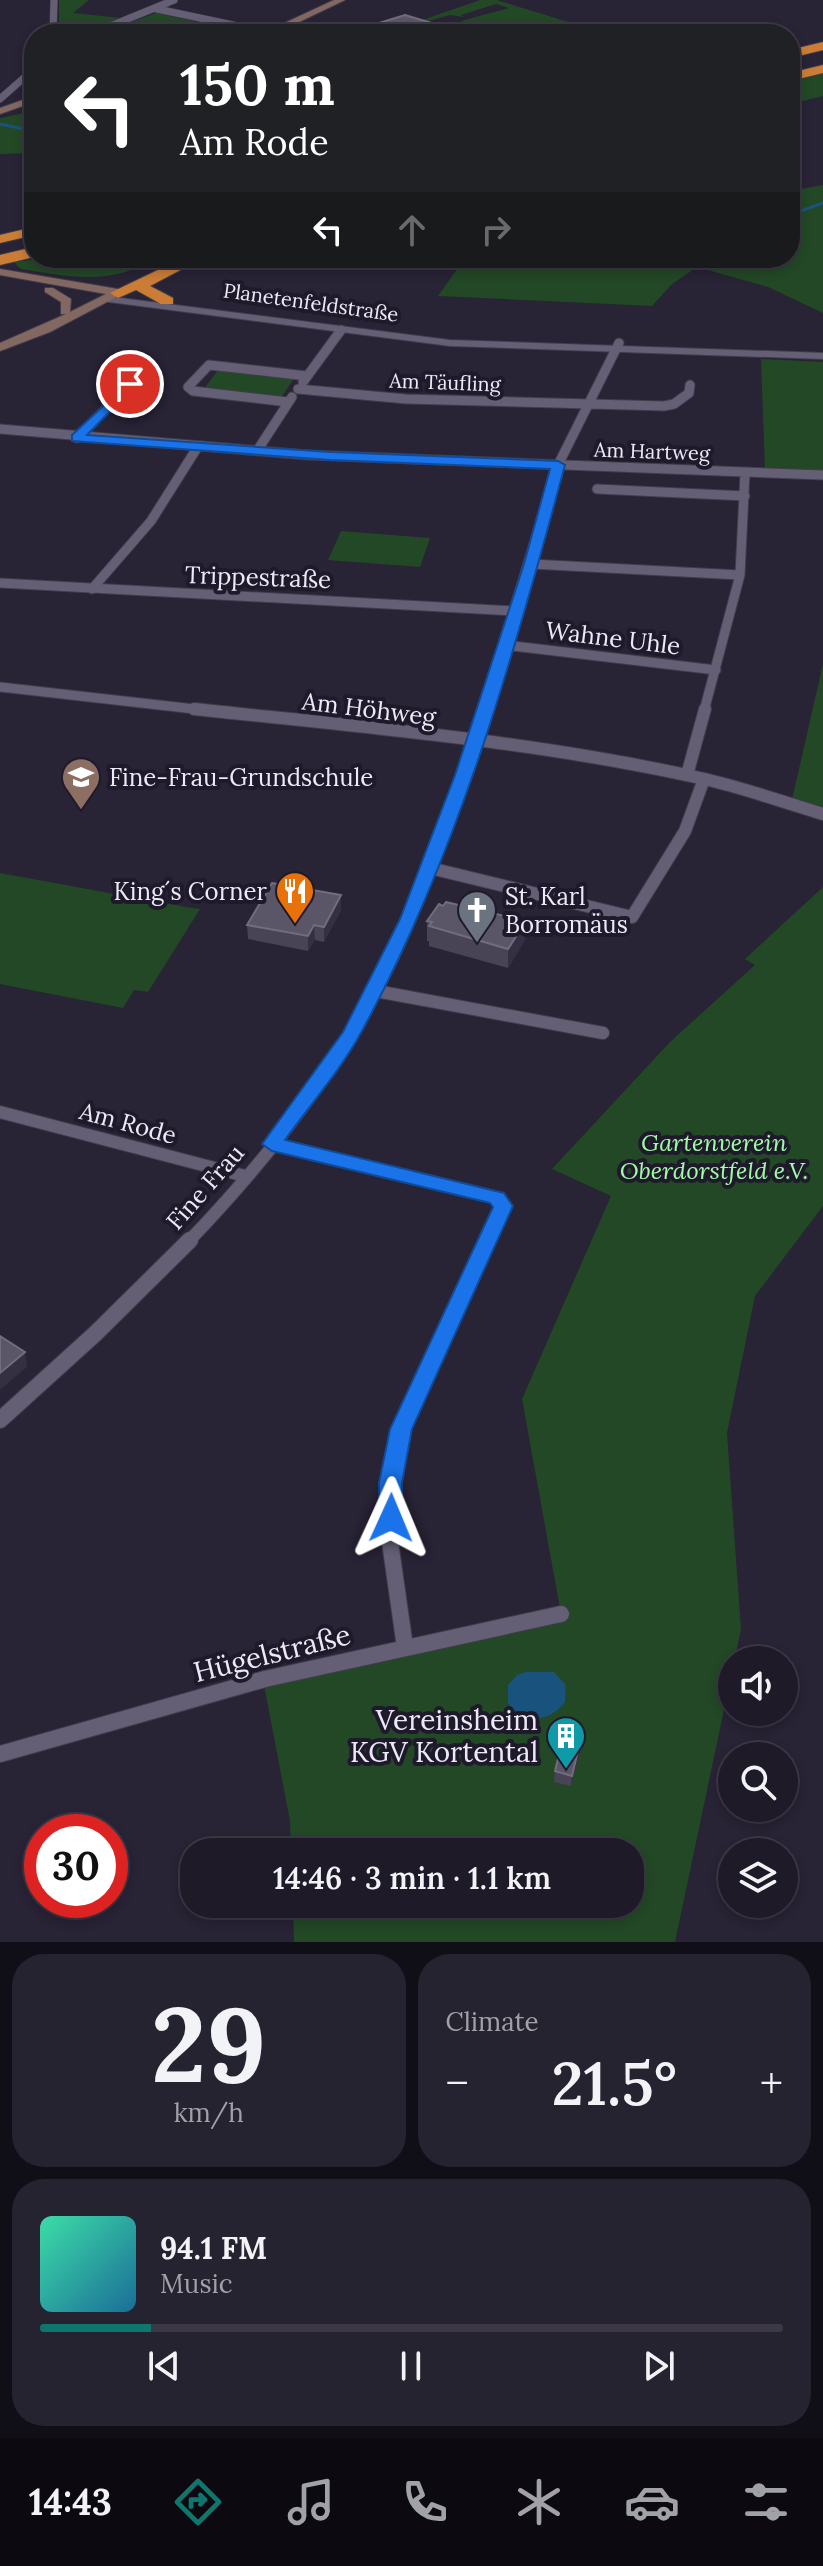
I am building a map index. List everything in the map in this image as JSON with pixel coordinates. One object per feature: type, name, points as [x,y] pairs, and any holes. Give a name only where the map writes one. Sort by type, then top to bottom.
[{"type":"highway","points":[[800,55],[823,49]]},
{"type":"highway","points":[[800,66],[823,61]]},
{"type":"highway","points":[[800,75],[823,69]]},
{"type":"highway","points":[[0,239],[24,233]]},
{"type":"highway","points":[[1,260],[24,247]]},
{"type":"highway","points":[[1,260],[24,254]]},
{"type":"highway","points":[[104,295],[158,268]]},
{"type":"highway","points":[[104,295],[173,268]]},
{"type":"highway","points":[[153,277],[142,285],[144,290],[167,301]]},
{"type":"main road","points":[[292,24],[341,0]]},
{"type":"main road","points":[[0,111],[24,103]]},
{"type":"main road","name":"Planetenfeldstraße","points":[[1,260],[24,268]]},
{"type":"main road","name":"Planetenfeldstraße","points":[[25,268],[104,295]]},
{"type":"main road","name":"Planetenfeldstraße","points":[[0,279],[49,290],[104,295]]},
{"type":"main road","points":[[49,290],[67,301],[65,311]]},
{"type":"main road","points":[[25,337],[65,311],[104,295]]},
{"type":"main road","points":[[0,347],[104,295]]},
{"type":"street","points":[[53,24],[54,0]]},
{"type":"street","points":[[117,24],[174,0]]},
{"type":"street","points":[[157,9],[225,24]]},
{"type":"street","points":[[0,99],[24,78]]},
{"type":"street","name":"Planetenfeldstraße","points":[[104,295],[432,336],[823,356]]},
{"type":"street","name":"Planetenfeldstraße","points":[[104,295],[341,330],[461,344],[618,346]]},
{"type":"street","points":[[257,451],[288,402],[341,330]]},
{"type":"street","name":"Fine Frau","points":[[0,1420],[88,1341],[178,1252],[245,1176],[337,1055],[376,991],[430,868],[474,741],[531,564],[558,465],[618,346]]},
{"type":"street","points":[[288,402],[193,391],[188,387],[209,365],[307,376]]},
{"type":"street","points":[[77,438],[147,367]]},
{"type":"street","points":[[591,404],[670,406],[689,393],[690,385]]},
{"type":"street","name":"Am Täufling","points":[[298,389],[406,399],[591,404]]},
{"type":"street","name":"Am Hartweg","points":[[0,429],[197,448],[823,475]]},
{"type":"street","points":[[92,589],[151,521],[197,448]]},
{"type":"street","points":[[687,775],[740,575],[745,473]]},
{"type":"street","points":[[597,489],[745,496]]},
{"type":"street","points":[[531,564],[740,575]]},
{"type":"street","name":"Trippestraße","points":[[0,583],[515,611]]},
{"type":"street","name":"Wahne Uhle","points":[[505,645],[716,670]]},
{"type":"street","name":"Am Höhweg","points":[[0,687],[474,741],[621,762],[704,779],[823,814]]},
{"type":"street","points":[[430,868],[632,917],[685,831],[704,779]]},
{"type":"street","points":[[376,991],[603,1033]]},
{"type":"street","points":[[575,1044],[580,1029]]},
{"type":"street","name":"Am Rode","points":[[0,1112],[245,1176]]},
{"type":"street","points":[[272,1144],[497,1198],[503,1206],[401,1429],[390,1483],[390,1542],[405,1647]]},
{"type":"street","name":"Hügelstraße","points":[[0,1754],[265,1679],[561,1614]]},
{"type":"green space","points":[[59,0],[89,0],[73,13],[121,18],[107,24],[59,24]]},
{"type":"green space","points":[[480,0],[497,0],[575,24],[469,24],[461,21],[509,8],[496,4],[461,15],[464,17],[450,15],[411,24]]},
{"type":"green space","points":[[156,13],[206,24],[126,24]]},
{"type":"green space","points":[[823,73],[823,96],[800,102],[800,78]]},
{"type":"green space","points":[[24,113],[24,153],[0,154],[0,118]]},
{"type":"green space","points":[[823,185],[823,313],[768,287],[701,268],[800,268],[800,189]]},
{"type":"green space","points":[[24,261],[24,268],[135,268],[89,277],[21,269],[14,262]]},
{"type":"green space","points":[[458,268],[696,268],[672,284],[652,306],[438,296]]},
{"type":"green space","points":[[761,359],[823,362],[823,475],[765,472]]},
{"type":"green space","points":[[219,369],[295,377],[280,399],[203,390]]},
{"type":"green space","points":[[341,531],[430,538],[420,567],[328,560]]},
{"type":"green space","points":[[823,664],[823,814],[791,804]]},
{"type":"green space","points":[[0,873],[200,909],[148,992],[134,990],[123,1008],[0,984]]},
{"type":"green space","name":"Gartenverein Oberdorstfeld e.V.","points":[[823,887],[823,1206],[755,1296],[727,1433],[741,1629],[737,1646],[718,1646],[718,1726],[721,1726],[675,1942],[294,1942],[293,1918],[644,1918],[644,1838],[291,1838],[263,1680],[561,1614],[522,1399],[611,1196],[552,1169],[670,1042],[755,965],[745,959]]},
{"type":"water","points":[[554,1672],[566,1685],[565,1702],[559,1709],[536,1719],[514,1710],[508,1703],[508,1685],[517,1675]]},
{"type":"building","points":[[405,15],[435,24],[376,24]]},
{"type":"building","points":[[272,883],[341,895],[324,927],[314,925],[308,936],[247,925]]},
{"type":"building","points":[[446,902],[526,921],[508,949],[429,926],[432,922],[427,921],[439,904],[443,906]]},
{"type":"building","points":[[0,1336],[25,1352],[0,1373]]},
{"type":"building","name":"Vereinsheim KGV Kortental","points":[[565,1730],[582,1734],[572,1776],[555,1771]]},
{"type":"waterway","points":[[0,124],[24,129]]},
{"type":"waterway","points":[[800,211],[823,203]]},
{"type":"place","name":"Fine-Frau-Grundschule","points":[[81,811]]},
{"type":"place","name":"King´s Corner","points":[[295,925]]},
{"type":"place","name":"St. Karl Borromäus","points":[[477,944]]},
{"type":"place","name":"Vereinsheim KGV Kortental","points":[[566,1770]]},
{"type":"route","points":[[130,384],[77,438],[330,456],[558,465],[531,564],[463,775],[436,854],[409,919],[376,991],[352,1033],[272,1144],[497,1198],[503,1206],[401,1429],[390,1483],[391,1518]]}]
